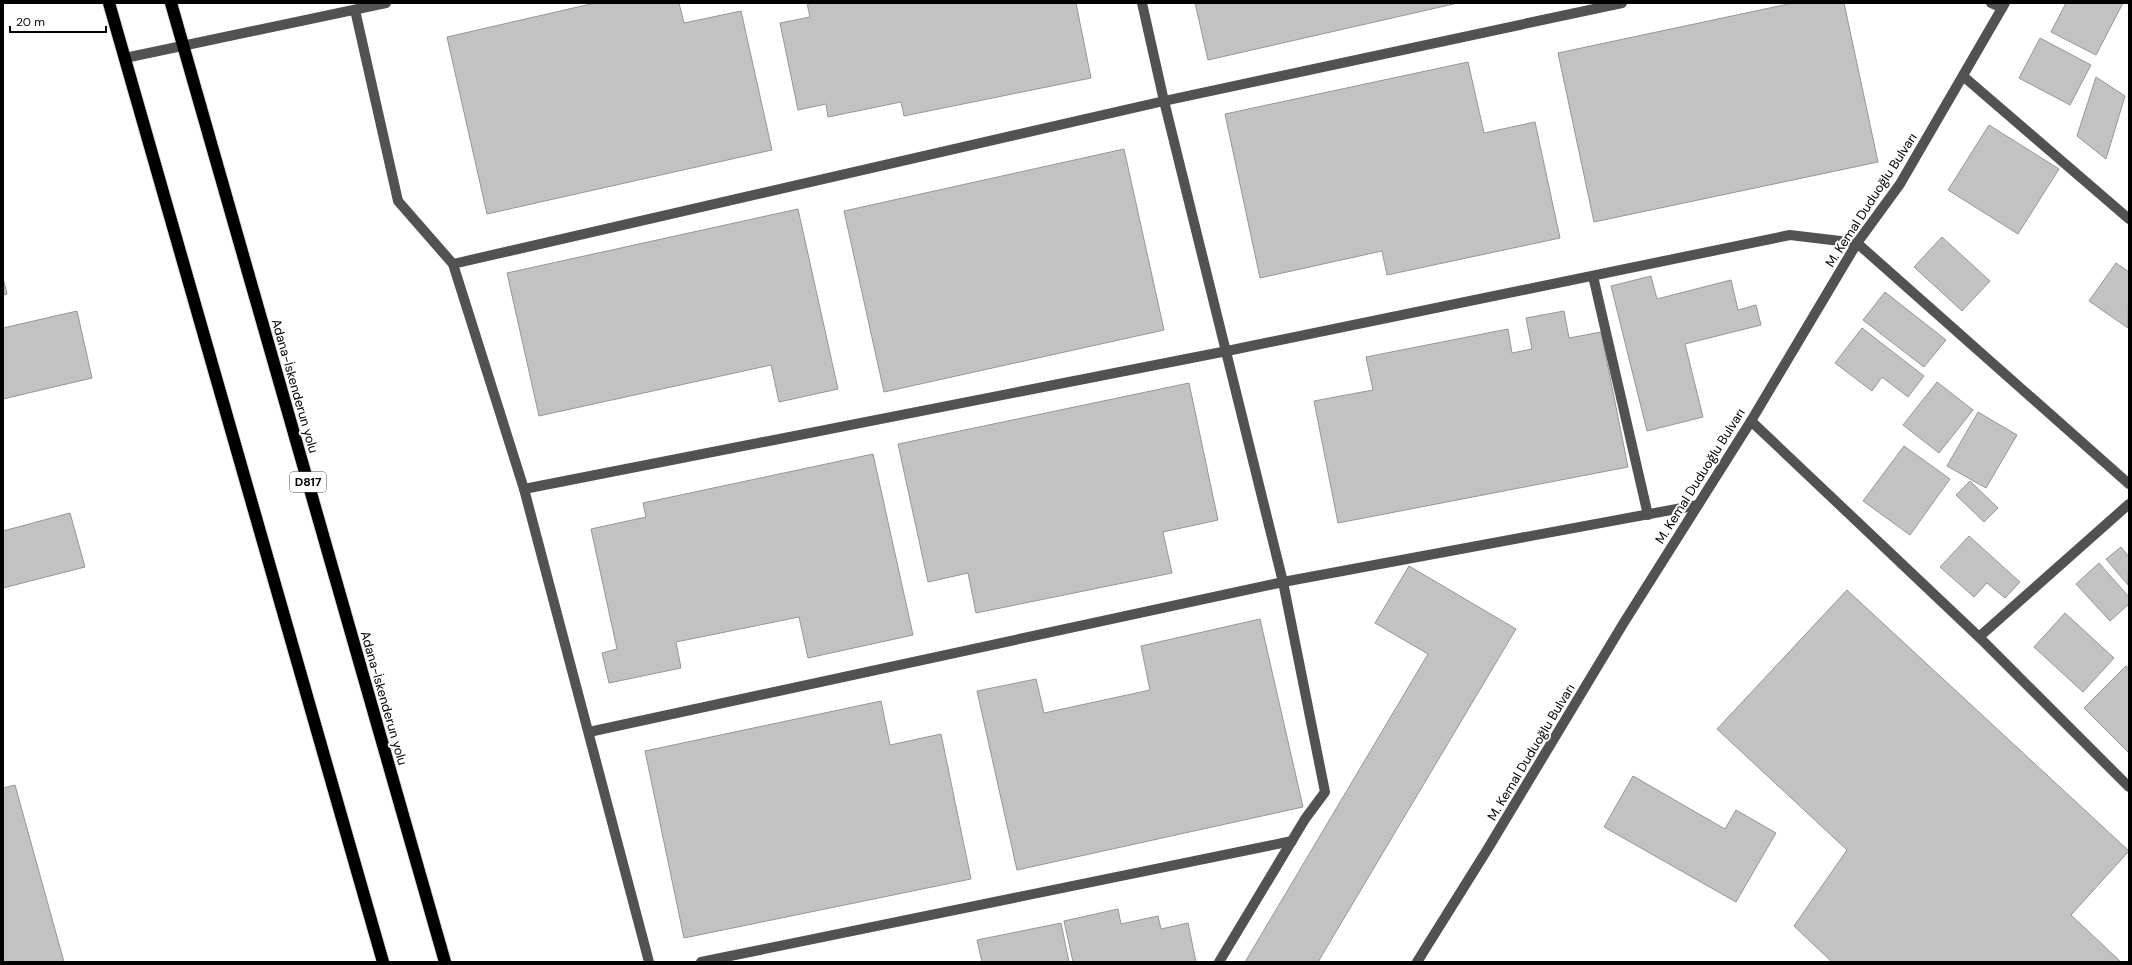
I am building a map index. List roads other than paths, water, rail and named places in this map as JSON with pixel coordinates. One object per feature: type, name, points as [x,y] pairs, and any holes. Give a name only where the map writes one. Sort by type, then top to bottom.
[{"type":"highway","points":[[109,3],[382,962]]},
{"type":"highway","name":"Adana-İskenderun yolu","points":[[171,3],[445,962]]},
{"type":"street","points":[[125,58],[386,3]]},
{"type":"street","points":[[1142,3],[1164,101],[1283,582],[1325,792],[1305,819],[1219,962]]},
{"type":"street","points":[[452,264],[1164,101],[1622,3]]},
{"type":"street","points":[[1991,3],[2004,5]]},
{"type":"street","name":"M. Kemal Duduoğlu Bulvarı","points":[[1417,962],[1751,421],[1857,243],[1900,184],[2004,5]]},
{"type":"street","points":[[355,10],[398,201],[452,264],[524,489],[649,962]]},
{"type":"street","points":[[1963,76],[2129,219]]},
{"type":"street","points":[[524,489],[1227,351],[1790,235],[1857,243],[2129,484]]},
{"type":"street","points":[[1593,276],[1648,515]]},
{"type":"street","points":[[1751,421],[1979,637],[2129,787]]},
{"type":"street","points":[[1979,637],[2129,504]]},
{"type":"street","points":[[589,732],[1283,582],[1698,505]]},
{"type":"street","points":[[701,962],[1292,841]]}]
